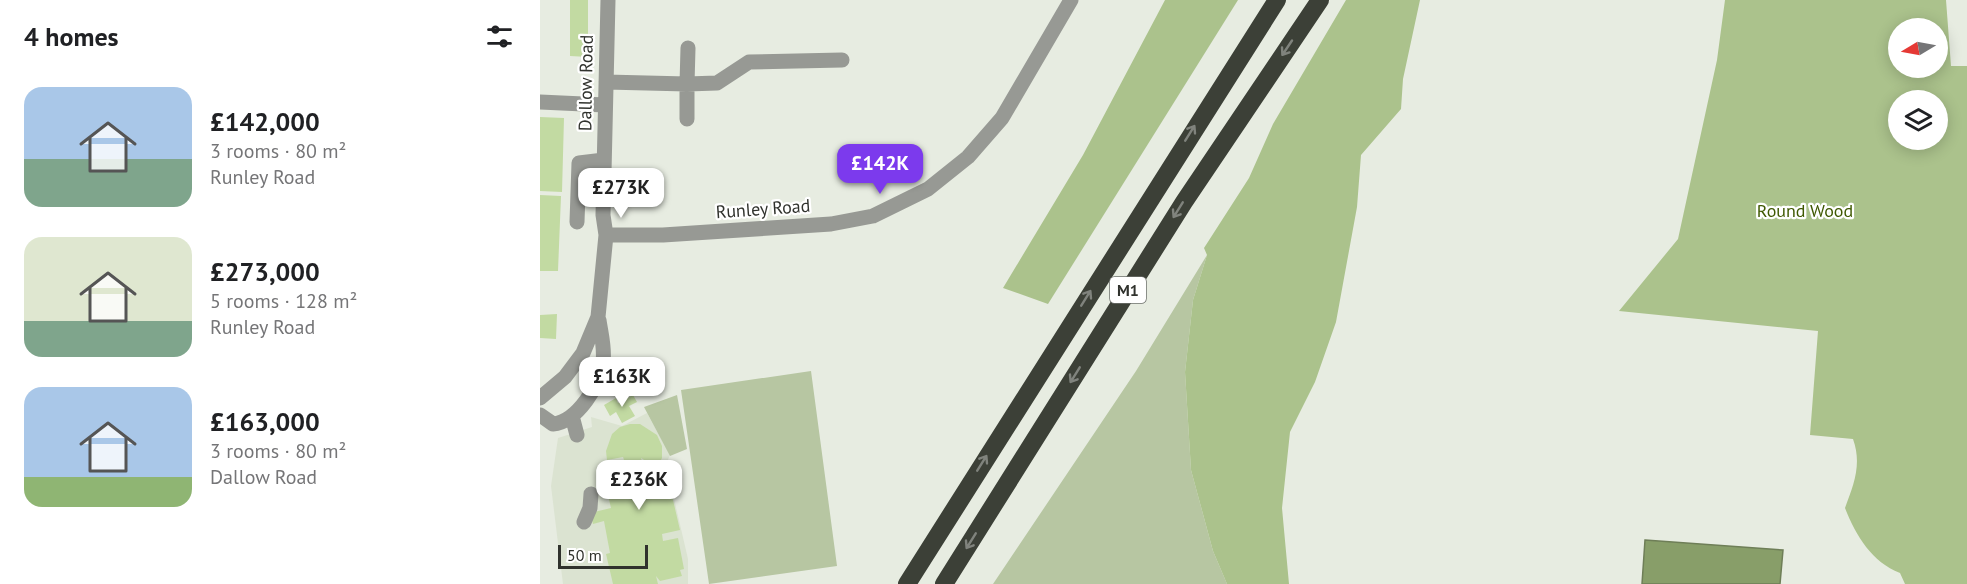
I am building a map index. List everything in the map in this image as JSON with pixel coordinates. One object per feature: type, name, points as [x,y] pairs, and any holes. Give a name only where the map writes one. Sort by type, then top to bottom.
[{"type":"highway","name":"M1","points":[[907,584],[1277,0]]},
{"type":"highway","name":"M1","points":[[944,584],[1184,202],[1320,0]]},
{"type":"street","name":"Dallow Road","points":[[540,398],[565,377],[582,353],[598,317],[606,234],[604,160],[608,0]]},
{"type":"street","name":"Runley Road","points":[[606,234],[663,234],[831,224],[873,216],[928,189],[968,157],[1002,118],[1071,0]]},
{"type":"street","points":[[687,119],[688,48]]},
{"type":"street","points":[[606,82],[717,83],[749,62],[842,60]]},
{"type":"street","points":[[540,102],[605,105]]},
{"type":"street","points":[[577,222],[579,163],[604,160]]},
{"type":"street","points":[[578,188],[604,189]]},
{"type":"street","points":[[540,414],[553,424],[573,416],[602,368],[598,317]]},
{"type":"street","points":[[582,353],[602,368],[639,370]]},
{"type":"street","points":[[573,416],[577,435]]},
{"type":"street","points":[[584,522],[590,507],[591,494]]},
{"type":"shaded area","points":[[1207,255],[1193,300],[1185,372],[1191,470],[1213,551],[1227,584],[993,584],[1136,371]]},
{"type":"shaded area","points":[[811,371],[837,566],[709,584],[681,390]]},
{"type":"shaded area","points":[[677,395],[687,449],[670,456],[644,407]]},
{"type":"shaded area","points":[[647,413],[670,455],[666,464],[688,559],[688,584],[563,584],[551,486],[558,438],[592,427],[591,417],[622,426]]},
{"type":"shaded area","points":[[1645,540],[1783,550],[1780,584],[1642,584]]},
{"type":"green space","points":[[1165,0],[1238,0],[1048,304],[1003,288],[1083,155]]},
{"type":"green space","points":[[1346,0],[1420,0],[1403,79],[1401,109],[1361,155],[1357,207],[1336,322],[1315,382],[1290,432],[1282,508],[1289,584],[1227,584],[1213,551],[1191,470],[1185,372],[1193,300],[1207,255],[1204,248],[1249,178],[1273,124]]},
{"type":"green space","name":"Round Wood","points":[[1725,0],[1946,0],[1947,18],[1888,18],[1888,78],[1948,78],[1948,26],[1951,66],[1967,66],[1967,584],[1905,584],[1900,573],[1873,555],[1854,528],[1845,508],[1857,465],[1853,439],[1810,435],[1818,331],[1619,311],[1678,239],[1717,60]]},
{"type":"building","points":[[570,0],[588,0],[588,57],[570,56]]},
{"type":"building","points":[[540,117],[564,118],[562,192],[540,191]]},
{"type":"building","points":[[540,195],[561,196],[558,271],[540,271]]},
{"type":"building","points":[[557,314],[556,339],[540,338],[540,315]]},
{"type":"building","points":[[633,395],[637,402],[629,406],[635,416],[622,423],[616,412],[610,416],[604,405],[616,398],[618,403]]},
{"type":"building","points":[[640,424],[657,435],[662,446],[662,458],[657,468],[641,458],[645,475],[666,470],[680,530],[662,534],[663,541],[678,538],[684,569],[680,570],[682,576],[660,581],[656,576],[658,584],[613,584],[606,554],[610,553],[604,521],[593,524],[590,513],[611,508],[608,495],[616,493],[614,482],[605,484],[602,468],[604,465],[624,460],[623,457],[607,460],[606,451],[612,434],[620,427]]}]
